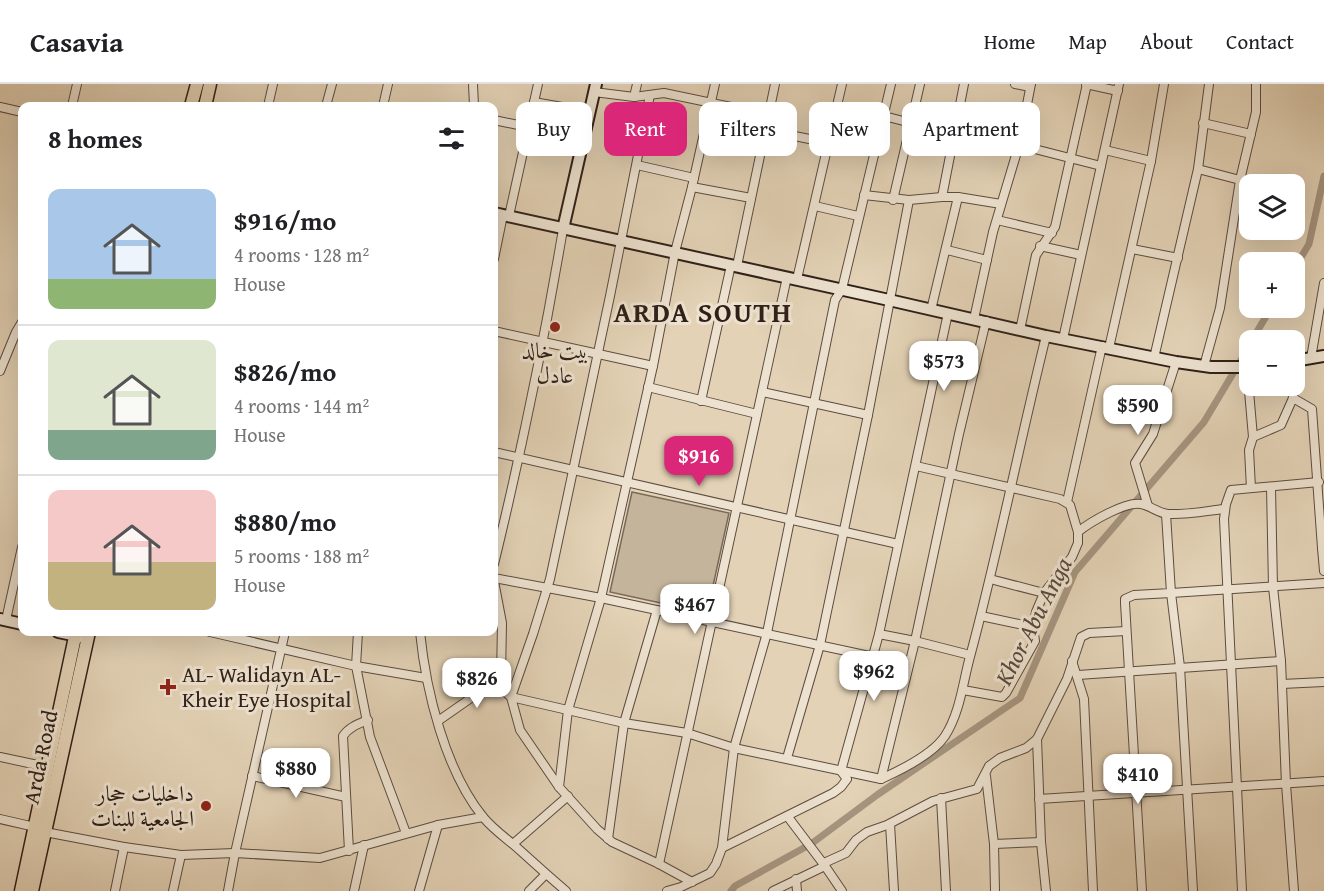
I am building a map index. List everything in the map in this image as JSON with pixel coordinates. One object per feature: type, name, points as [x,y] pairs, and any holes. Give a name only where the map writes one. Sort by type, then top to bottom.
[{"type":"main road","points":[[192,102],[197,84]]},
{"type":"main road","points":[[206,102],[210,84]]},
{"type":"main road","name":"Arda Road","points":[[32,891],[47,768],[81,636]]},
{"type":"main road","name":"Arda Road","points":[[21,891],[40,829],[82,636]]},
{"type":"street","points":[[73,102],[77,84]]},
{"type":"street","points":[[269,102],[273,84]]},
{"type":"street","points":[[327,102],[332,84]]},
{"type":"street","points":[[384,102],[388,84]]},
{"type":"street","points":[[472,84],[474,102]]},
{"type":"street","points":[[534,102],[538,84]]},
{"type":"street","points":[[634,97],[637,84]]},
{"type":"street","points":[[712,102],[715,84]]},
{"type":"street","points":[[772,102],[775,84]]},
{"type":"street","points":[[838,102],[842,84]]},
{"type":"street","points":[[887,102],[891,84]]},
{"type":"street","points":[[916,102],[920,84]]},
{"type":"street","points":[[942,196],[964,84]]},
{"type":"street","points":[[1015,84],[1030,86],[1027,102]]},
{"type":"street","points":[[1020,330],[1036,255],[1040,246],[1052,233],[1087,84],[1119,88],[1064,339]]},
{"type":"street","points":[[1066,502],[1132,249],[1151,161],[1164,84]]},
{"type":"street","points":[[1154,358],[1198,169],[1209,84]]},
{"type":"street","points":[[1241,174],[1256,112],[1256,84]]},
{"type":"street","points":[[595,88],[634,97],[664,93],[707,102]]},
{"type":"street","points":[[650,95],[548,587],[511,697],[520,730],[559,787],[597,829],[608,839],[692,882]]},
{"type":"street","points":[[0,107],[18,111]]},
{"type":"street","points":[[498,121],[516,125]]},
{"type":"street","points":[[1203,123],[1251,134]]},
{"type":"street","points":[[1040,150],[1101,166]]},
{"type":"street","points":[[1105,150],[1151,161]]},
{"type":"street","points":[[498,236],[502,214],[519,156]]},
{"type":"street","points":[[498,547],[544,342],[563,229],[580,156]]},
{"type":"street","points":[[559,787],[568,710],[601,598],[653,366],[675,252],[699,156]]},
{"type":"street","points":[[701,402],[760,156]]},
{"type":"street","points":[[659,864],[762,392],[792,278],[815,206],[826,156]]},
{"type":"street","points":[[667,891],[680,889],[710,873],[722,848],[734,748],[767,633],[835,300],[842,289],[874,156]]},
{"type":"street","points":[[893,200],[904,156]]},
{"type":"street","points":[[881,779],[915,640],[951,475],[980,320],[987,260],[1016,156]]},
{"type":"street","points":[[637,165],[694,178]]},
{"type":"street","points":[[1198,169],[1239,180]]},
{"type":"street","points":[[1207,366],[1220,308],[1239,186]]},
{"type":"street","points":[[692,187],[751,198]]},
{"type":"street","points":[[864,195],[893,200],[958,196],[1001,204]]},
{"type":"street","points":[[932,309],[958,196]]},
{"type":"street","points":[[787,758],[820,645],[868,415],[909,200]]},
{"type":"street","points":[[815,206],[858,216]]},
{"type":"street","points":[[502,214],[1046,336],[1176,362],[1239,368]]},
{"type":"street","points":[[997,220],[1052,233]]},
{"type":"street","points":[[1040,246],[1081,255]]},
{"type":"street","points":[[1132,249],[1178,258]]},
{"type":"street","points":[[947,250],[987,260]]},
{"type":"street","points":[[1311,358],[1322,307],[1324,283]]},
{"type":"street","points":[[841,771],[874,657],[948,314]]},
{"type":"street","points":[[0,371],[18,329]]},
{"type":"street","points":[[498,332],[653,366]]},
{"type":"street","points":[[498,601],[502,623],[501,677],[504,691],[511,697],[624,723],[687,733],[734,748],[881,779],[899,771],[937,746],[949,728],[963,690],[1046,336]]},
{"type":"street","points":[[1305,359],[1324,356]]},
{"type":"street","points":[[1148,506],[1135,463],[1153,434],[1176,362]]},
{"type":"street","points":[[648,387],[701,402],[757,414]]},
{"type":"street","points":[[762,392],[868,415]]},
{"type":"street","points":[[1249,396],[1253,437],[1249,450],[1251,488]]},
{"type":"street","points":[[1253,437],[1281,425],[1293,398],[1312,409],[1320,465],[1324,571]]},
{"type":"street","points":[[498,453],[519,460],[898,544]]},
{"type":"street","points":[[916,466],[1066,502],[1071,505],[1078,532],[1078,543],[1072,557],[1044,593],[1033,627],[1035,641],[1011,687],[1002,697],[963,690]]},
{"type":"street","points":[[1242,891],[1224,510],[1231,490],[1319,482]]},
{"type":"street","points":[[1271,487],[1273,587],[1281,661],[1286,784],[1294,891]]},
{"type":"street","points":[[1078,532],[1093,521],[1130,504],[1148,506],[1166,514],[1224,510]]},
{"type":"street","points":[[1166,514],[1171,593],[1180,667],[1193,891]]},
{"type":"street","points":[[18,562],[3,620],[18,623]]},
{"type":"street","points":[[990,579],[1044,593]]},
{"type":"street","points":[[498,580],[548,587],[874,657]]},
{"type":"street","points":[[1142,891],[1125,599],[1134,595],[1324,583]]},
{"type":"street","points":[[608,839],[624,723],[657,610]]},
{"type":"street","points":[[981,616],[1033,627]]},
{"type":"street","points":[[773,891],[846,853],[861,835],[890,824],[921,805],[977,789],[989,766],[1037,739],[1067,679],[1078,641],[1085,635],[1126,631]]},
{"type":"street","points":[[879,634],[915,640],[970,655]]},
{"type":"street","points":[[228,636],[356,666],[426,678]]},
{"type":"street","points":[[228,891],[284,636]]},
{"type":"street","points":[[358,636],[356,666],[370,737],[406,833]]},
{"type":"street","points":[[421,636],[426,678],[457,775],[483,817],[500,835],[566,891]]},
{"type":"street","points":[[1072,661],[1084,699],[1094,891]]},
{"type":"street","points":[[1078,675],[1281,661]]},
{"type":"street","points":[[438,721],[501,677]]},
{"type":"street","points":[[1282,684],[1324,682]]},
{"type":"street","points":[[349,851],[344,736],[346,730],[352,726],[368,720]]},
{"type":"street","points":[[1037,739],[1041,842],[1046,891]]},
{"type":"street","points":[[0,757],[47,768]]},
{"type":"street","points":[[722,848],[788,817],[841,787],[847,779],[841,771]]},
{"type":"street","points":[[986,774],[994,844],[995,891]]},
{"type":"street","points":[[252,776],[346,797]]},
{"type":"street","points":[[1039,799],[1324,781]]},
{"type":"street","points":[[513,844],[568,796]]},
{"type":"street","points":[[941,798],[945,891]]},
{"type":"street","points":[[0,819],[124,847],[181,855],[235,853],[320,858],[406,833],[483,817]]},
{"type":"street","points":[[788,817],[825,864],[842,891]]},
{"type":"street","points":[[890,824],[894,891]]},
{"type":"street","points":[[419,891],[438,825]]},
{"type":"street","points":[[994,844],[1041,842]]},
{"type":"street","points":[[354,891],[364,845]]},
{"type":"street","points":[[115,891],[124,847]]},
{"type":"street","points":[[173,891],[181,855]]},
{"type":"street","points":[[529,891],[545,874]]},
{"type":"street","points":[[796,879],[797,891]]},
{"type":"shaded area","points":[[632,492],[729,513],[707,613],[610,592]]},
{"type":"waterway","name":"Khor Abu Anga","points":[[1304,252],[1309,244],[1324,176]]},
{"type":"waterway","name":"Khor Abu Anga","points":[[1258,330],[1265,318]]},
{"type":"waterway","name":"Khor Abu Anga","points":[[731,891],[735,886],[811,844],[877,795],[1020,698],[1075,572],[1204,422],[1239,363]]},
{"type":"place","name":"بيت خالد عادل","points":[[555,327]]},
{"type":"place","name":"AL- Walidayn AL- Kheir Eye Hospital","points":[[168,687]]},
{"type":"place","name":"داخليات حجار الجامعية للبنات","points":[[206,806]]},
{"type":"district","name":"ARDA SOUTH","points":[[703,311]]}]
